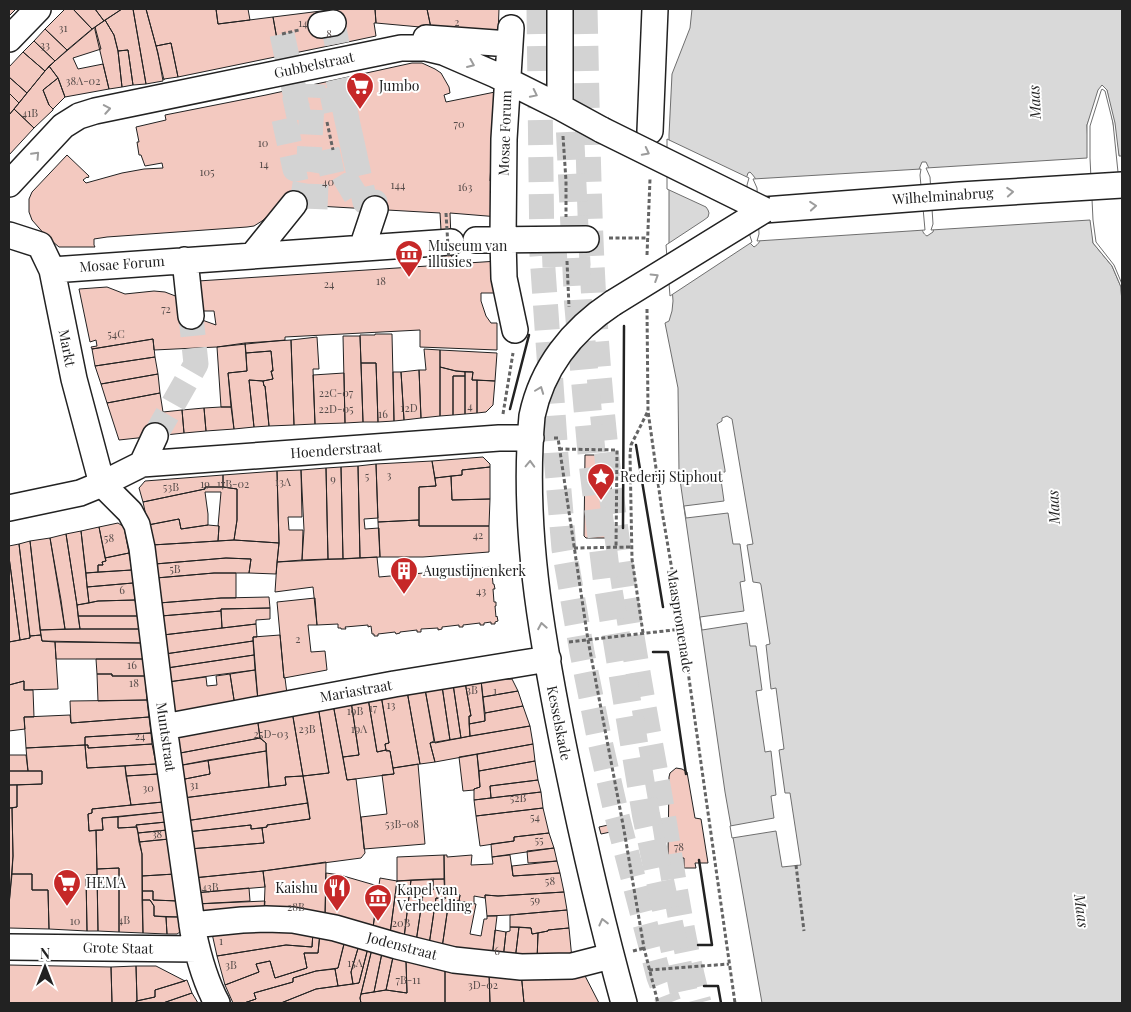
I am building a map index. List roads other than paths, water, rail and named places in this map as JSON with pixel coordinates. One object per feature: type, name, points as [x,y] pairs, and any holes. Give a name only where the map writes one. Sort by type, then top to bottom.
[{"type":"street","points":[[9,39],[38,9]]},
{"type":"street","points":[[560,9],[560,107],[602,130],[764,210]]},
{"type":"street","points":[[650,131],[655,9]]},
{"type":"street","points":[[333,48],[428,38],[511,24]]},
{"type":"street","name":"Mosae Forum","points":[[511,24],[502,209],[504,278],[514,339]]},
{"type":"street","name":"Gubbelstraat","points":[[9,184],[63,126],[79,116],[197,91],[312,75],[333,48],[426,48],[443,52],[496,75],[560,107]]},
{"type":"street","name":"Wilhelminabrug","points":[[540,438],[532,416],[534,405],[546,375],[561,350],[577,332],[588,321],[613,303],[764,210],[1122,185]]},
{"type":"street","points":[[252,256],[294,204]]},
{"type":"street","points":[[362,248],[375,209]]},
{"type":"street","name":"Markt","points":[[9,235],[40,245],[52,270],[74,379],[102,484]]},
{"type":"street","points":[[476,240],[576,239]]},
{"type":"street","name":"Mosae Forum","points":[[52,270],[362,248],[450,252]]},
{"type":"street","points":[[185,260],[191,316]]},
{"type":"street","points":[[9,508],[80,493],[102,484],[142,464],[155,436]]},
{"type":"street","name":"Hoenderstraat","points":[[142,464],[499,438],[540,438]]},
{"type":"street","name":"Kesselskade","points":[[540,438],[529,496],[531,542],[539,607],[575,805],[624,1003]]},
{"type":"street","name":"Muntstraat","points":[[102,484],[130,512],[137,525],[142,548],[164,726],[192,925],[197,949],[211,993],[217,1003]]},
{"type":"street","name":"Mariastraat","points":[[164,726],[394,684],[548,659]]},
{"type":"street","name":"Jodenstraat","points":[[192,925],[242,920],[293,920],[335,928],[454,960],[521,967],[572,966],[611,956]]},
{"type":"street","name":"Grote Staat","points":[[9,947],[197,949]]},
{"type":"water","name":"Maas","points":[[692,9],[1122,9],[1122,191],[1119,156],[1107,90],[1102,85],[1087,125],[1093,243],[1112,266],[1121,287],[1122,305],[1122,1003],[762,1003],[725,792],[679,473],[678,388],[665,323],[669,321],[673,301],[669,244],[669,135],[672,74],[690,28]],"holes":[[[922,162],[926,162],[933,177],[935,224],[933,232],[927,236],[923,232],[921,225],[917,174]],[[750,172],[759,186],[762,210],[762,236],[754,247],[749,242],[746,179]]]},
{"type":"tunnel","points":[[539,9],[542,255],[564,549],[582,652],[617,816],[659,977],[669,1003]]},
{"type":"tunnel","points":[[585,9],[593,292],[610,486],[640,686],[681,922],[699,1003]]},
{"type":"tunnel","points":[[333,23],[337,44]]},
{"type":"tunnel","points":[[282,34],[298,107]]},
{"type":"tunnel","points":[[338,79],[365,202],[375,202],[375,209]]},
{"type":"tunnel","points":[[294,204],[303,196],[309,160],[313,84]]},
{"type":"tunnel","points":[[568,90],[578,302],[592,458],[607,581],[646,815],[686,1003]]},
{"type":"tunnel","points":[[342,97],[355,156],[295,169],[282,110],[342,97]]},
{"type":"tunnel","points":[[303,196],[329,197],[360,178]]},
{"type":"tunnel","points":[[542,255],[590,253]]},
{"type":"tunnel","points":[[155,436],[196,364],[191,316]]},
{"type":"place","name":"Jumbo","points":[[360,110]]},
{"type":"place","name":"Museum van illusies","points":[[409,278]]},
{"type":"place","name":"Rederij Stiphout","points":[[601,501]]},
{"type":"place","name":"Augustijnenkerk","points":[[404,595]]},
{"type":"place","name":"HEMA","points":[[67,907]]},
{"type":"place","name":"Kaishu","points":[[337,912]]},
{"type":"place","name":"Kapel van Verbeelding","points":[[378,922]]}]
